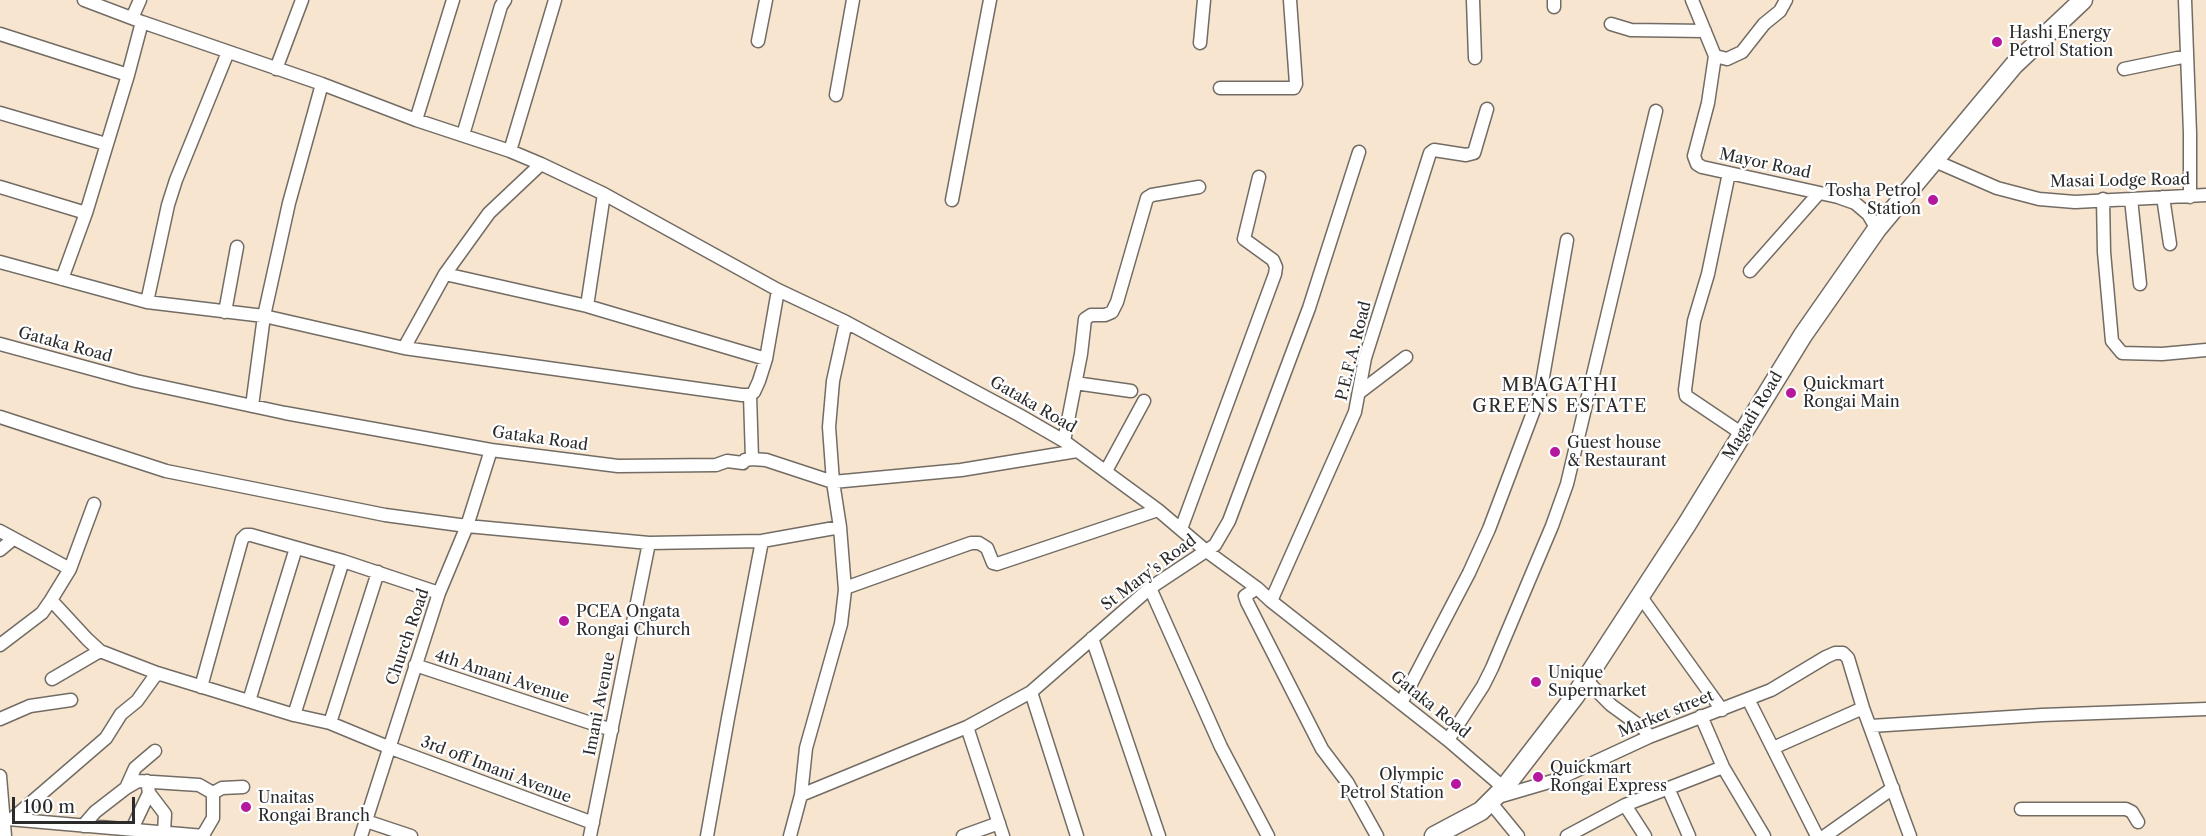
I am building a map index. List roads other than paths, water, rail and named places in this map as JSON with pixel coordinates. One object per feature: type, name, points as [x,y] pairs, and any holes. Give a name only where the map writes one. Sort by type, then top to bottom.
[{"type":"highway","name":"Magadi Road","points":[[1434,836],[1472,817],[1497,796],[1586,680],[1711,486],[1803,334],[1877,230],[2014,65],[2083,0]]},
{"type":"street","name":"Gataka Road","points":[[84,0],[541,164],[604,194],[778,290],[846,322],[1064,441],[1158,510],[1205,550],[1257,588],[1270,601],[1448,740],[1497,796],[1518,836]]},
{"type":"street","points":[[62,279],[86,213],[128,75],[140,0]]},
{"type":"street","points":[[276,69],[302,0]]},
{"type":"street","points":[[416,120],[453,0]]},
{"type":"street","points":[[463,135],[501,6],[506,0]]},
{"type":"street","points":[[510,151],[555,0]]},
{"type":"street","points":[[758,41],[766,0]]},
{"type":"street","points":[[836,94],[853,0]]},
{"type":"street","points":[[952,200],[990,0]]},
{"type":"street","points":[[1200,44],[1204,0]]},
{"type":"street","points":[[1220,88],[1294,88],[1296,84],[1290,0]]},
{"type":"street","points":[[1473,0],[1475,58]]},
{"type":"street","points":[[1692,0],[1715,56],[1727,59],[1742,52],[1764,24],[1780,11],[1786,0]]},
{"type":"street","points":[[2185,0],[2190,197]]},
{"type":"street","points":[[1611,24],[1631,30],[1705,31]]},
{"type":"street","points":[[0,34],[128,75]]},
{"type":"street","points":[[147,302],[168,205],[176,180],[228,52]]},
{"type":"street","name":"Mayor Road","points":[[1715,56],[1708,103],[1694,156],[1696,164],[1855,203],[1868,214],[1877,230]]},
{"type":"street","points":[[2124,69],[2187,56]]},
{"type":"street","points":[[252,406],[264,316],[321,84]]},
{"type":"street","name":"P.E.F.A. Road","points":[[1270,601],[1355,412],[1365,358],[1431,153],[1434,150],[1466,155],[1474,153],[1487,109]]},
{"type":"street","points":[[1448,740],[1492,668],[1552,526],[1567,484],[1656,111]]},
{"type":"street","points":[[0,113],[106,144]]},
{"type":"street","name":"St Mary's Road","points":[[801,795],[967,727],[1031,692],[1150,588],[1215,545],[1229,520],[1309,308],[1359,152]]},
{"type":"street","name":"Masai Lodge Road","points":[[1935,161],[1997,188],[2038,199],[2075,202],[2206,195]]},
{"type":"street","points":[[404,348],[445,274],[489,213],[541,164]]},
{"type":"street","points":[[1729,173],[1708,274],[1694,321],[1685,390],[1686,396],[1742,433]]},
{"type":"street","points":[[1181,529],[1275,274],[1276,267],[1273,260],[1244,239],[1259,177]]},
{"type":"street","points":[[0,187],[86,213]]},
{"type":"street","points":[[1064,441],[1085,319],[1090,315],[1105,315],[1112,312],[1117,302],[1147,198],[1152,195],[1199,187]]},
{"type":"street","points":[[1750,271],[1819,193]]},
{"type":"street","points":[[586,306],[604,194]]},
{"type":"street","points":[[2163,197],[2170,244]]},
{"type":"street","points":[[2103,199],[2104,252],[2112,341],[2122,353],[2162,354],[2206,350]]},
{"type":"street","points":[[2131,199],[2140,285]]},
{"type":"street","points":[[1401,703],[1469,573],[1489,529],[1540,394],[1567,240]]},
{"type":"street","points":[[225,312],[237,247]]},
{"type":"street","points":[[0,262],[147,302],[264,316],[404,348],[688,389],[750,395],[754,392],[766,359],[778,290]]},
{"type":"street","points":[[445,274],[586,306],[766,359]]},
{"type":"street","points":[[790,836],[801,795],[806,748],[841,624],[845,588],[829,427],[832,381],[846,322]]},
{"type":"street","name":"Gataka Road","points":[[0,344],[136,381],[252,406],[491,450],[618,466],[716,465],[726,461],[743,463],[745,460],[752,459],[766,460],[833,482],[961,470],[1077,451]]},
{"type":"street","points":[[1360,392],[1406,357]]},
{"type":"street","points":[[1075,383],[1131,391]]},
{"type":"street","points":[[750,395],[752,459]]},
{"type":"street","points":[[1106,471],[1144,401]]},
{"type":"street","points":[[0,417],[166,471],[385,515],[467,526],[649,543],[762,541],[840,527]]},
{"type":"street","name":"Church Road","points":[[361,836],[439,593],[467,526],[491,450]]},
{"type":"street","points":[[0,645],[42,613],[51,600],[70,569],[94,504]]},
{"type":"street","points":[[845,588],[971,543],[979,543],[987,548],[993,563],[997,564],[1158,510]]},
{"type":"street","points":[[0,531],[70,569]]},
{"type":"street","points":[[201,687],[242,539],[246,536],[251,535],[343,561],[439,593]]},
{"type":"street","points":[[0,550],[13,539]]},
{"type":"street","points":[[707,836],[762,541]]},
{"type":"street","name":"Imani Avenue","points":[[591,830],[649,543]]},
{"type":"street","points":[[249,701],[296,548]]},
{"type":"street","points":[[294,715],[343,561]]},
{"type":"street","points":[[330,723],[378,572]]},
{"type":"street","points":[[1150,588],[1221,747],[1268,836]]},
{"type":"street","points":[[1257,588],[1245,596],[1246,602],[1322,749],[1347,783],[1377,836]]},
{"type":"street","points":[[1641,597],[1722,710]]},
{"type":"street","points":[[51,600],[100,651],[52,680]]},
{"type":"street","points":[[1092,638],[1159,836]]},
{"type":"street","name":"3rd off Imani Avenue","points":[[100,651],[201,687],[294,715],[330,723],[591,830]]},
{"type":"street","name":"Market street","points":[[1497,796],[1556,780],[1701,716],[1722,710],[1779,686],[1835,653],[1843,653],[1848,658],[1863,708]]},
{"type":"street","name":"4th Amani Avenue","points":[[415,666],[612,730]]},
{"type":"street","points":[[8,819],[106,738],[121,714],[137,701],[157,673]]},
{"type":"street","points":[[1586,680],[1611,705],[1644,729],[1649,738]]},
{"type":"street","points":[[1031,692],[1077,836]]},
{"type":"street","points":[[1748,699],[1816,836]]},
{"type":"street","points":[[0,719],[30,706],[71,700]]},
{"type":"street","points":[[1773,748],[1863,708],[1909,836]]},
{"type":"street","points":[[1871,726],[2042,715],[2206,709]]},
{"type":"street","points":[[1701,716],[1723,767],[1764,836]]},
{"type":"street","points":[[967,727],[1003,836]]},
{"type":"street","points":[[126,788],[135,768],[155,751]]},
{"type":"street","points":[[1567,836],[1581,833],[1625,805],[1723,767]]},
{"type":"street","points":[[0,776],[8,819],[5,836]]},
{"type":"street","points":[[83,826],[95,812],[138,781],[148,787],[165,814],[164,833]]},
{"type":"street","points":[[148,787],[199,785],[213,793]]},
{"type":"street","points":[[132,829],[148,787]]},
{"type":"street","points":[[213,793],[222,788],[243,787]]},
{"type":"street","points":[[1668,788],[1689,836]]},
{"type":"street","points":[[1825,836],[1893,788]]},
{"type":"street","points":[[8,819],[204,835],[213,818],[213,793]]},
{"type":"street","points":[[1625,805],[1645,836]]},
{"type":"street","points":[[2021,809],[2126,809],[2132,812],[2138,822]]},
{"type":"street","points":[[366,821],[411,836]]},
{"type":"street","points":[[963,836],[999,823]]},
{"type":"place","name":"Hashi Energy Petrol Station","points":[[1997,42]]},
{"type":"place","name":"Tosha Petrol Station","points":[[1933,200]]},
{"type":"place","name":"Quickmart Rongai Main","points":[[1791,393]]},
{"type":"place","name":"Guest house & Restaurant","points":[[1555,452]]},
{"type":"place","name":"PCEA Ongata Rongai Church","points":[[564,621]]},
{"type":"place","name":"Unique Supermarket","points":[[1536,682]]},
{"type":"place","name":"Quickmart Rongai Express","points":[[1538,777]]},
{"type":"place","name":"Olympic Petrol Station","points":[[1456,784]]},
{"type":"place","name":"Unaitas Rongai Branch","points":[[246,807]]},
{"type":"district","name":"MBAGATHI GREENS ESTATE","points":[[1560,396]]}]
